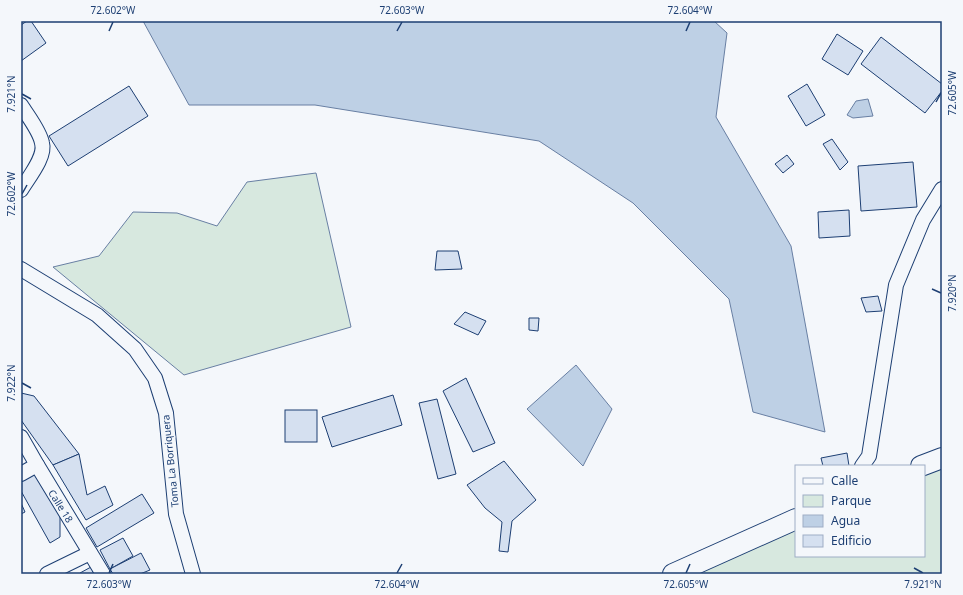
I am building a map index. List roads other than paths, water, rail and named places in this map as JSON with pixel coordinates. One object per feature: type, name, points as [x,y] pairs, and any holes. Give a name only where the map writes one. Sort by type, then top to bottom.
[{"type":"main road","points":[[924,465],[942,458]]},
{"type":"main road","points":[[673,574],[795,519]]},
{"type":"street","points":[[21,105],[43,144],[40,158],[21,190]]},
{"type":"street","points":[[863,465],[869,456],[896,285],[923,220],[942,189]]},
{"type":"street","name":"Toma La Borriquera","points":[[21,269],[97,315],[135,348],[155,378],[166,413],[176,514],[193,574]]},
{"type":"street","name":"Calle 18","points":[[21,437],[36,465],[103,574]]},
{"type":"street","points":[[21,474],[36,465]]},
{"type":"street","points":[[47,574],[90,552]]},
{"type":"water","points":[[143,21],[714,21],[727,33],[716,117],[791,246],[825,432],[753,412],[729,299],[633,203],[539,141],[315,105],[189,105]]},
{"type":"water","points":[[868,99],[873,116],[853,118],[847,115],[856,101]]},
{"type":"water","points":[[576,365],[612,409],[583,466],[527,409]]}]
